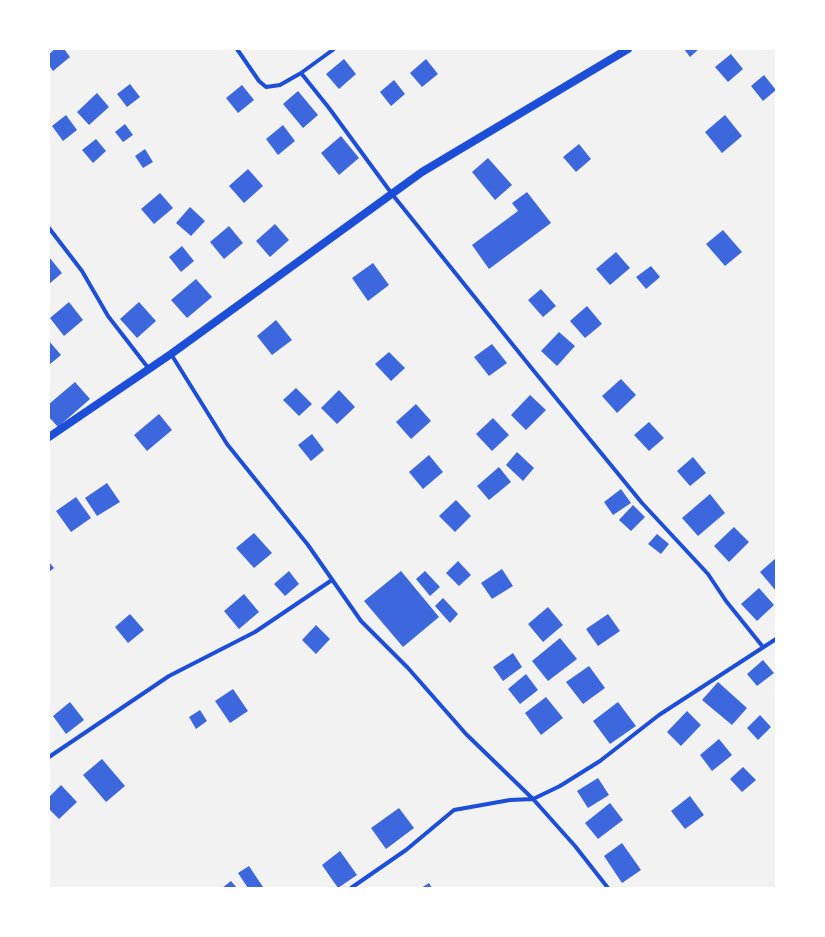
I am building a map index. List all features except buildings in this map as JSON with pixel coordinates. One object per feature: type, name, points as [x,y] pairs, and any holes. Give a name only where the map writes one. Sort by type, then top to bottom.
[{"type":"main road","points":[[49,437],[171,354],[422,172],[628,49]]},
{"type":"street","points":[[237,49],[259,81],[266,87],[280,85],[301,73],[334,49]]},
{"type":"street","points":[[301,73],[329,108],[392,194],[591,442],[642,503],[708,574],[726,601],[763,647]]},
{"type":"street","points":[[49,228],[82,271],[108,316],[149,369]]},
{"type":"street","points":[[171,354],[227,444],[308,545],[361,621],[408,668],[466,734],[533,799],[608,888]]},
{"type":"street","points":[[49,758],[169,676],[255,632],[332,580]]},
{"type":"street","points":[[351,888],[406,850],[454,810],[510,800],[533,799],[560,786],[600,761],[658,715],[776,639]]}]
